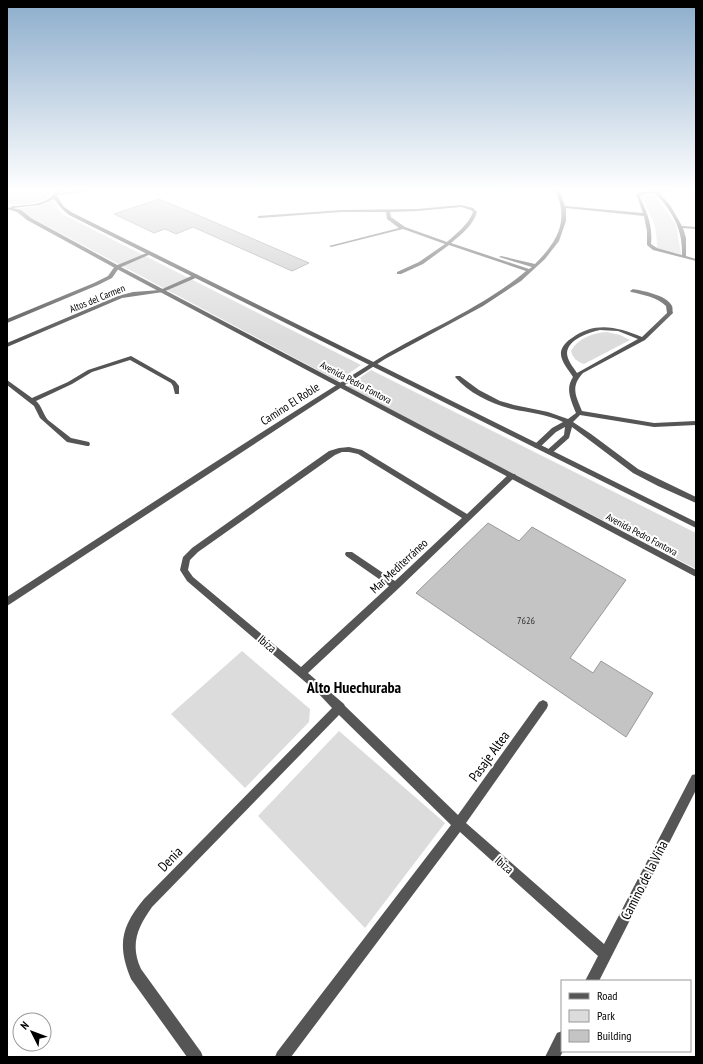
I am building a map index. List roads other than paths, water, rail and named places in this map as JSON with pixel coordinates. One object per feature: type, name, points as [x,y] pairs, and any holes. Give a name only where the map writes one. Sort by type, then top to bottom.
[{"type":"street","name":"Avenida Pedro Fontova","points":[[67,240],[696,574]]},
{"type":"street","name":"Avenida Pedro Fontova","points":[[124,240],[696,525]]},
{"type":"street","points":[[331,246],[356,240]]},
{"type":"street","points":[[440,240],[530,271]]},
{"type":"street","points":[[399,273],[420,264],[450,240]]},
{"type":"street","name":"Camino El Roble","points":[[7,602],[373,364],[496,296],[536,266],[557,240]]},
{"type":"street","points":[[650,240],[650,246],[655,250],[696,260]]},
{"type":"street","points":[[684,257],[685,240]]},
{"type":"street","name":"Altos del Carmen","points":[[7,321],[96,284],[110,277],[117,267],[151,253]]},
{"type":"street","points":[[484,254],[503,257],[536,266]]},
{"type":"street","name":"Altos del Carmen","points":[[7,345],[120,297],[161,291],[196,276]]},
{"type":"street","points":[[579,413],[571,389],[572,382],[576,377],[643,339],[668,316],[670,309],[667,303],[663,300],[633,291]]},
{"type":"street","points":[[576,377],[566,359],[564,352],[567,345],[580,335],[592,329],[603,328],[617,330],[643,339]]},
{"type":"street","points":[[32,401],[70,383],[90,371],[131,358],[169,379],[176,386],[176,392]]},
{"type":"street","points":[[458,377],[474,390],[493,400],[513,407],[548,414],[569,422],[580,428],[628,466],[696,500]]},
{"type":"street","points":[[7,382],[37,405],[42,417],[69,440],[87,444]]},
{"type":"street","points":[[536,446],[554,430],[569,422],[579,413]]},
{"type":"street","points":[[579,413],[654,425],[683,425],[696,423]]},
{"type":"street","points":[[549,452],[566,436],[569,422]]},
{"type":"street","name":"Ibiza","points":[[467,518],[360,452],[344,449],[332,453],[190,554],[184,564],[184,570],[190,580],[302,673],[340,707],[459,824],[606,954]]},
{"type":"street","name":"Mar Mediterráneo","points":[[302,673],[512,476]]},
{"type":"street","points":[[349,554],[396,586]]},
{"type":"street","name":"Pasaje Altea","points":[[459,824],[543,705]]},
{"type":"street","name":"Denia","points":[[196,1057],[136,974],[130,963],[128,940],[132,926],[139,913],[148,903],[340,707]]},
{"type":"street","name":"Camino de la Viña","points":[[593,980],[696,779]]},
{"type":"street","points":[[282,1057],[459,824]]},
{"type":"street","points":[[552,1057],[561,1040]]},
{"type":"district","name":"Alto Huechuraba","points":[[354,687]]}]
